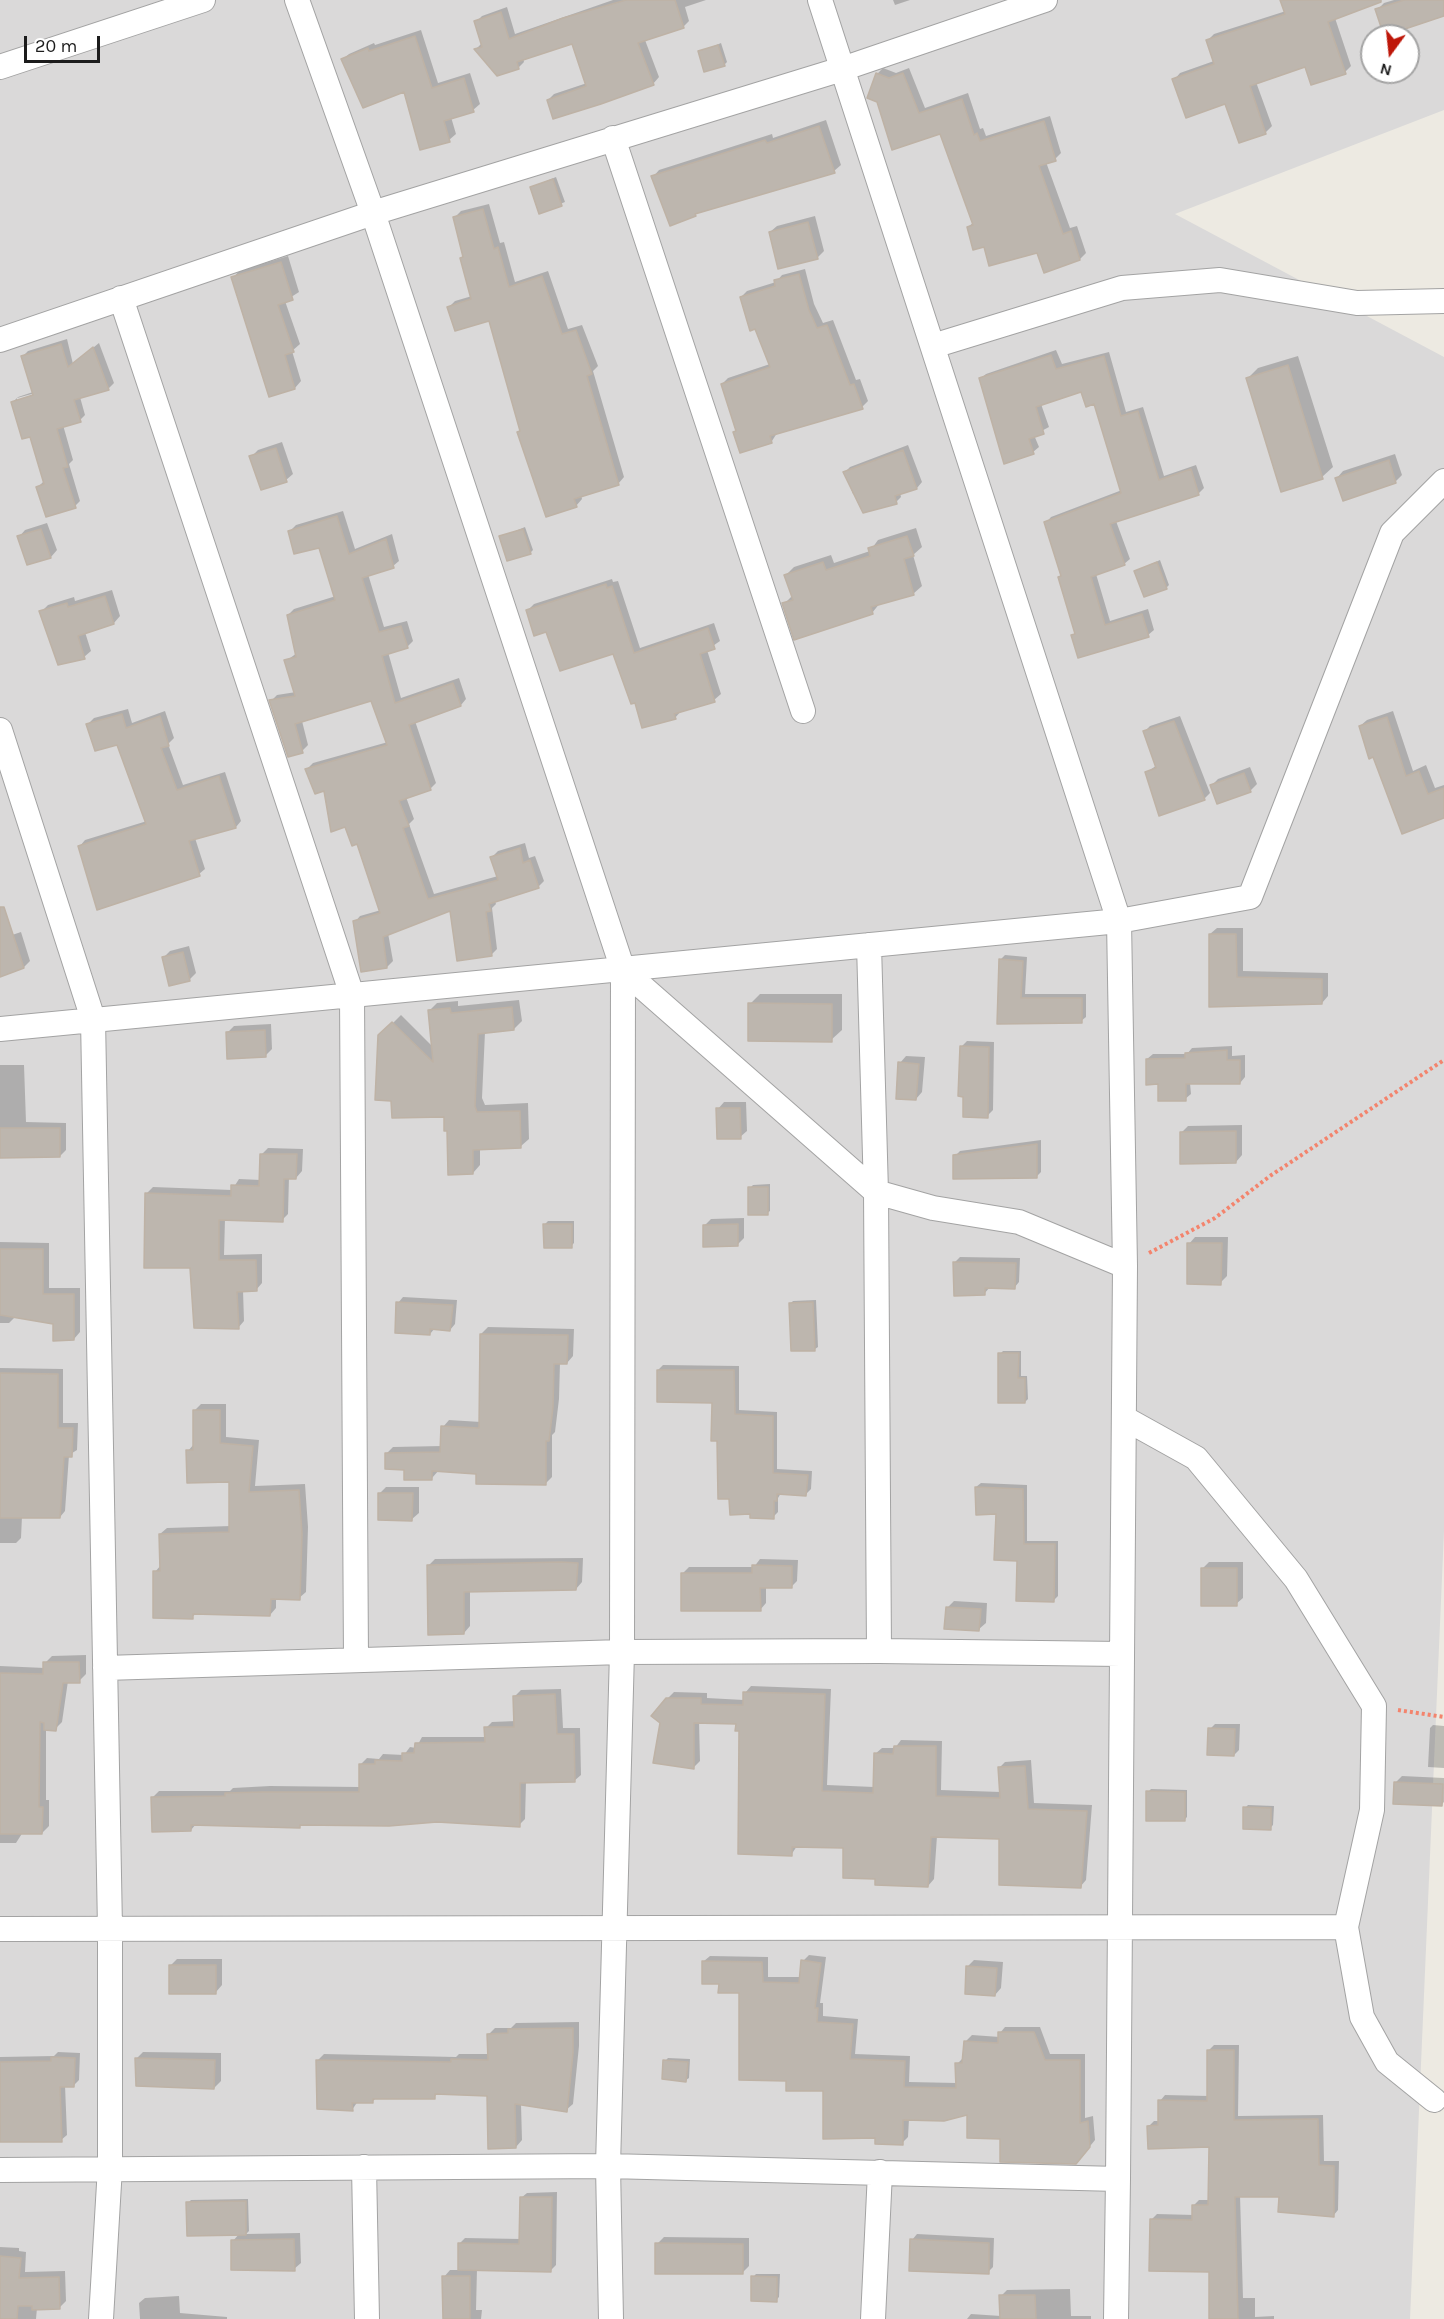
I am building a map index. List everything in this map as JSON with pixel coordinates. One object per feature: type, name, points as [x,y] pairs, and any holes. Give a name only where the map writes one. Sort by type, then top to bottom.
[{"type":"street","points":[[0,67],[203,0]]},
{"type":"street","points":[[297,0],[373,213],[623,970],[622,1652],[608,2166],[611,2319]]},
{"type":"street","points":[[820,0],[1119,921],[1125,1266],[1116,2319]]},
{"type":"street","points":[[0,340],[373,213],[842,69],[1045,0]]},
{"type":"street","points":[[613,138],[803,711]]},
{"type":"street","points":[[933,346],[1122,288],[1220,280],[1357,303],[1444,301]]},
{"type":"street","points":[[121,298],[352,995],[356,1659]]},
{"type":"street","points":[[0,1029],[1119,921],[1250,897],[1392,533],[1444,481]]},
{"type":"street","points":[[0,730],[93,1019],[110,1928],[110,2167],[101,2319]]},
{"type":"street","points":[[869,945],[876,1192],[879,1651]]},
{"type":"street","points":[[623,970],[876,1192],[933,1208],[1019,1222],[1125,1266]]},
{"type":"street","points":[[1124,1418],[1196,1458],[1296,1579],[1374,1706],[1372,1810],[1346,1927],[1362,2017],[1387,2062],[1434,2100]]},
{"type":"street","points":[[105,1668],[622,1652],[879,1651],[1121,1654]]},
{"type":"street","points":[[0,1929],[1346,1927]]},
{"type":"street","points":[[0,2170],[110,2167],[608,2166],[1118,2179]]},
{"type":"street","points":[[364,2167],[367,2319]]},
{"type":"street","points":[[873,2319],[880,2172]]},
{"type":"path","points":[[1125,1266],[1215,1218],[1270,1176],[1444,1060]]},
{"type":"path","points":[[1374,1706],[1444,1717]]},
{"type":"shaded area","points":[[0,0],[1444,0],[1444,110],[1175,214],[1444,357],[1444,1531],[1410,2319],[0,2319]]},
{"type":"building","points":[[626,0],[675,0],[684,28],[638,43],[654,85],[601,104],[553,119],[547,100],[586,86],[572,44],[517,62],[519,69],[497,76],[474,49],[482,47],[474,21],[501,12],[509,39],[563,18]]},
{"type":"building","points":[[1280,0],[1381,0],[1381,2],[1328,22],[1346,74],[1311,85],[1305,67],[1250,86],[1266,134],[1239,143],[1225,104],[1186,118],[1172,79],[1214,64],[1206,40],[1285,14]]},
{"type":"building","points":[[1404,0],[1444,0],[1444,16],[1420,24],[1380,24],[1375,9]]},
{"type":"building","points":[[415,36],[432,88],[464,78],[474,112],[444,121],[450,142],[420,150],[404,92],[363,108],[341,59],[368,48],[369,51]]},
{"type":"building","points":[[718,45],[725,66],[704,72],[698,51]]},
{"type":"building","points":[[876,73],[889,78],[903,73],[919,113],[962,99],[974,135],[977,133],[980,141],[1044,121],[1056,161],[1039,166],[1063,234],[1071,231],[1080,260],[1044,273],[1037,253],[989,266],[984,247],[973,250],[967,227],[973,225],[940,134],[892,150],[877,102],[867,98]]},
{"type":"building","points":[[819,126],[835,173],[695,214],[696,216],[670,226],[651,176],[765,140],[767,143]]},
{"type":"building","points":[[553,179],[562,206],[539,214],[530,187]]},
{"type":"building","points":[[483,209],[494,249],[498,247],[509,287],[542,276],[562,334],[576,330],[592,374],[587,376],[619,485],[574,499],[577,507],[546,517],[517,432],[520,431],[489,321],[455,331],[447,307],[471,299],[460,258],[463,257],[453,217]]},
{"type":"building","points":[[808,222],[818,259],[778,269],[769,232]]},
{"type":"building","points":[[281,262],[293,300],[278,305],[294,352],[285,355],[295,389],[269,397],[231,277]]},
{"type":"building","points":[[799,274],[809,310],[817,328],[827,325],[850,385],[854,384],[863,409],[770,436],[772,443],[740,453],[733,432],[736,431],[721,384],[770,367],[755,329],[750,331],[740,297],[775,286],[774,280]]},
{"type":"building","points":[[61,344],[68,367],[93,347],[109,390],[74,400],[81,422],[57,429],[68,467],[63,468],[76,508],[46,517],[36,487],[44,484],[30,437],[22,439],[11,402],[33,395],[21,356]]},
{"type":"building","points":[[1051,355],[1056,369],[1104,356],[1121,416],[1138,411],[1159,480],[1191,469],[1199,495],[1110,524],[1125,565],[1091,577],[1105,625],[1142,614],[1149,637],[1078,658],[1071,635],[1075,634],[1058,577],[1061,576],[1044,522],[1121,493],[1094,404],[1086,407],[1081,392],[1036,407],[1044,434],[1029,439],[1034,454],[1004,464],[979,378]]},
{"type":"building","points":[[1288,365],[1323,479],[1281,492],[1246,378]]},
{"type":"building","points":[[276,448],[287,482],[261,490],[249,456]]},
{"type":"building","points":[[903,450],[917,489],[895,496],[897,504],[863,513],[843,472]]},
{"type":"building","points":[[1389,460],[1396,483],[1343,501],[1335,478]]},
{"type":"building","points":[[337,516],[349,554],[386,539],[394,568],[362,578],[379,632],[401,626],[408,648],[382,656],[395,703],[453,683],[461,706],[409,725],[431,790],[399,801],[409,826],[403,828],[428,899],[498,880],[490,857],[520,848],[523,863],[530,860],[539,888],[489,904],[491,911],[486,912],[492,956],[457,961],[450,911],[383,937],[387,968],[361,972],[353,921],[380,913],[357,844],[352,846],[345,827],[331,832],[324,791],[315,794],[305,769],[387,745],[371,701],[295,724],[303,753],[288,757],[269,700],[295,696],[284,660],[296,657],[287,615],[335,600],[319,548],[294,554],[288,531]]},
{"type":"building","points":[[41,529],[51,558],[27,565],[17,536]]},
{"type":"building","points":[[523,529],[531,554],[507,561],[499,536]]},
{"type":"building","points":[[907,536],[914,556],[904,559],[914,595],[871,607],[873,614],[794,640],[782,603],[793,600],[784,575],[823,562],[826,570],[870,556],[868,548]]},
{"type":"building","points":[[1157,562],[1167,589],[1144,597],[1134,571]]},
{"type":"building","points":[[606,584],[607,588],[612,586],[634,653],[708,628],[715,649],[700,654],[715,702],[674,714],[676,719],[642,728],[635,703],[631,704],[613,654],[560,671],[546,632],[534,636],[526,610]]},
{"type":"building","points":[[105,596],[114,624],[78,636],[85,659],[58,665],[39,611],[67,603],[68,607]]},
{"type":"building","points":[[122,714],[126,728],[160,716],[169,746],[161,748],[177,790],[219,776],[236,828],[189,841],[200,876],[97,910],[78,846],[146,824],[117,745],[95,751],[86,724]]},
{"type":"building","points":[[1387,717],[1406,776],[1419,771],[1428,794],[1444,788],[1444,818],[1402,834],[1373,757],[1369,759],[1359,726]]},
{"type":"building","points":[[1174,721],[1205,800],[1159,816],[1145,772],[1156,768],[1143,731]]},
{"type":"building","points":[[1244,773],[1251,792],[1217,804],[1210,785]]},
{"type":"building","points":[[0,907],[4,907],[24,968],[0,977]]},
{"type":"building","points":[[1209,934],[1236,934],[1237,977],[1322,979],[1322,1004],[1209,1007]]},
{"type":"building","points":[[183,952],[190,981],[169,986],[162,957]]},
{"type":"building","points":[[999,959],[1023,961],[1021,998],[1082,998],[1082,1023],[997,1024]]},
{"type":"building","points":[[748,1003],[832,1004],[832,1042],[748,1041]]},
{"type":"building","points":[[512,1007],[514,1030],[478,1034],[475,1106],[477,1112],[520,1111],[521,1148],[473,1150],[473,1174],[448,1175],[447,1131],[444,1131],[444,1117],[392,1118],[391,1101],[375,1100],[378,1035],[392,1022],[433,1062],[428,1010],[450,1008],[451,1013]]},
{"type":"building","points":[[265,1030],[266,1057],[227,1059],[226,1032]]},
{"type":"building","points":[[960,1046],[989,1047],[988,1118],[963,1117],[963,1097],[958,1096]]},
{"type":"building","points":[[1227,1050],[1227,1060],[1240,1060],[1240,1084],[1186,1084],[1186,1101],[1158,1101],[1158,1084],[1146,1085],[1146,1059],[1185,1058],[1185,1053]]},
{"type":"building","points":[[898,1062],[919,1064],[916,1100],[896,1099]]},
{"type":"building","points":[[716,1108],[740,1108],[741,1139],[717,1139]]},
{"type":"building","points":[[0,1128],[60,1128],[60,1157],[0,1158]]},
{"type":"building","points":[[1236,1131],[1236,1163],[1180,1164],[1180,1132]]},
{"type":"building","points":[[1037,1144],[1037,1178],[953,1179],[953,1155]]},
{"type":"building","points":[[260,1154],[297,1154],[296,1179],[284,1179],[283,1222],[219,1220],[219,1260],[256,1260],[257,1291],[237,1292],[239,1329],[194,1328],[190,1268],[144,1268],[145,1193],[231,1196],[231,1185],[259,1186]]},
{"type":"building","points":[[748,1187],[768,1187],[768,1215],[748,1215]]},
{"type":"building","points":[[543,1224],[572,1224],[572,1248],[544,1248]]},
{"type":"building","points":[[738,1224],[738,1246],[703,1247],[703,1225]]},
{"type":"building","points":[[1187,1243],[1222,1243],[1221,1285],[1187,1284]]},
{"type":"building","points":[[0,1249],[43,1249],[43,1294],[74,1294],[74,1340],[53,1341],[53,1324],[0,1315]]},
{"type":"building","points":[[953,1262],[1016,1263],[1015,1289],[985,1288],[985,1295],[954,1296]]},
{"type":"building","points":[[396,1302],[453,1305],[450,1331],[430,1329],[430,1335],[395,1333]]},
{"type":"building","points":[[813,1302],[815,1351],[791,1351],[789,1303]]},
{"type":"building","points":[[480,1334],[568,1335],[567,1364],[554,1364],[553,1407],[549,1441],[546,1441],[546,1485],[476,1484],[476,1474],[432,1471],[432,1480],[404,1480],[404,1470],[385,1469],[385,1453],[440,1452],[441,1426],[479,1428]]},
{"type":"building","points":[[998,1353],[1019,1353],[1018,1378],[1025,1378],[1025,1403],[998,1403]]},
{"type":"building","points":[[657,1370],[734,1370],[735,1414],[773,1416],[773,1473],[808,1475],[806,1496],[777,1494],[777,1501],[774,1501],[774,1519],[750,1518],[750,1514],[730,1515],[729,1499],[718,1499],[717,1441],[711,1441],[712,1403],[657,1402]]},
{"type":"building","points":[[0,1373],[58,1374],[58,1428],[73,1428],[72,1457],[64,1457],[60,1518],[0,1518]]},
{"type":"building","points":[[193,1410],[220,1410],[220,1443],[253,1446],[249,1492],[299,1490],[302,1534],[300,1600],[271,1599],[270,1616],[193,1614],[193,1619],[153,1618],[153,1571],[160,1571],[159,1534],[229,1532],[229,1482],[187,1483],[186,1450],[193,1450]]},
{"type":"building","points":[[975,1487],[1023,1489],[1024,1544],[1055,1544],[1054,1602],[1016,1601],[1017,1561],[994,1560],[996,1514],[976,1515]]},
{"type":"building","points":[[378,1493],[413,1493],[412,1521],[378,1520]]},
{"type":"building","points":[[578,1563],[576,1590],[464,1592],[464,1634],[428,1635],[427,1565]]},
{"type":"building","points":[[752,1565],[792,1566],[792,1588],[760,1588],[761,1611],[681,1611],[681,1573],[752,1573]]},
{"type":"building","points":[[1201,1568],[1237,1568],[1237,1606],[1201,1606]]},
{"type":"building","points":[[946,1607],[981,1609],[979,1631],[944,1629]]},
{"type":"building","points":[[43,1662],[79,1662],[80,1683],[63,1683],[56,1731],[44,1730],[44,1723],[40,1722],[39,1807],[43,1807],[42,1834],[0,1834],[0,1673],[43,1674]]},
{"type":"building","points":[[743,1692],[825,1694],[822,1791],[873,1793],[874,1753],[893,1754],[894,1746],[936,1746],[936,1796],[1000,1798],[998,1767],[1025,1766],[1028,1809],[1087,1811],[1081,1888],[999,1885],[999,1839],[931,1837],[928,1887],[875,1885],[875,1879],[843,1878],[843,1848],[792,1847],[792,1856],[738,1854],[739,1731],[735,1731],[736,1724],[694,1723],[694,1769],[653,1763],[660,1723],[651,1716],[666,1698],[701,1698],[701,1704],[743,1705]]},
{"type":"building","points":[[555,1694],[557,1734],[574,1734],[575,1782],[520,1783],[520,1827],[437,1822],[389,1826],[300,1825],[300,1828],[191,1825],[191,1831],[152,1832],[151,1797],[225,1796],[225,1793],[262,1792],[359,1792],[359,1764],[375,1764],[375,1760],[402,1761],[402,1753],[414,1753],[415,1743],[485,1742],[484,1727],[514,1727],[513,1696]]},
{"type":"building","points":[[1208,1728],[1235,1729],[1234,1756],[1207,1755]]},
{"type":"building","points":[[1394,1782],[1443,1784],[1442,1806],[1393,1804]]},
{"type":"building","points":[[1146,1791],[1185,1792],[1185,1821],[1146,1821]]},
{"type":"building","points":[[1243,1807],[1271,1808],[1271,1830],[1243,1829]]},
{"type":"building","points":[[801,1960],[821,1963],[815,2008],[818,2008],[817,2022],[853,2024],[850,2059],[905,2061],[904,2087],[956,2088],[955,2063],[962,2063],[964,2041],[998,2043],[998,2032],[1034,2032],[1045,2060],[1080,2060],[1080,2123],[1088,2121],[1090,2147],[1076,2164],[1000,2162],[1000,2139],[967,2138],[967,2115],[944,2121],[903,2120],[903,2145],[875,2144],[875,2138],[823,2139],[823,2091],[786,2091],[786,2081],[739,2080],[739,1993],[718,1993],[719,1984],[702,1984],[702,1961],[762,1962],[763,1982],[799,1983]]},
{"type":"building","points":[[169,1965],[216,1965],[216,1994],[169,1994]]},
{"type":"building","points":[[966,1966],[997,1968],[995,1996],[965,1994]]},
{"type":"building","points":[[573,2028],[567,2112],[515,2104],[516,2148],[488,2149],[487,2096],[435,2094],[435,2099],[373,2099],[373,2103],[352,2103],[353,2111],[317,2109],[316,2060],[451,2062],[451,2059],[488,2060],[487,2034],[508,2033],[508,2029]]},
{"type":"building","points":[[1207,2050],[1234,2050],[1234,2120],[1318,2119],[1319,2165],[1334,2166],[1334,2217],[1278,2212],[1279,2197],[1235,2197],[1238,2319],[1209,2319],[1209,2272],[1149,2271],[1150,2219],[1192,2220],[1192,2205],[1208,2205],[1209,2147],[1148,2149],[1147,2126],[1158,2125],[1158,2100],[1207,2101]]},
{"type":"building","points":[[51,2057],[75,2058],[74,2087],[60,2087],[62,2142],[0,2142],[0,2062],[51,2061]]},
{"type":"building","points":[[135,2058],[215,2060],[214,2089],[136,2086]]},
{"type":"building","points":[[663,2060],[688,2062],[686,2082],[662,2079]]},
{"type":"building","points":[[520,2197],[552,2197],[551,2272],[458,2270],[458,2243],[519,2244]]},
{"type":"building","points":[[246,2201],[246,2235],[187,2236],[186,2202]]},
{"type":"building","points":[[294,2239],[295,2271],[231,2270],[231,2240]]},
{"type":"building","points":[[910,2239],[989,2243],[989,2274],[909,2271]]},
{"type":"building","points":[[655,2243],[743,2244],[743,2274],[655,2274]]},
{"type":"building","points":[[0,2256],[21,2258],[19,2278],[59,2277],[60,2309],[32,2310],[32,2306],[18,2306],[17,2319],[0,2319]]},
{"type":"building","points":[[442,2276],[470,2276],[470,2319],[443,2319]]},
{"type":"building","points":[[751,2276],[777,2277],[777,2302],[751,2301]]},
{"type":"building","points":[[999,2295],[1035,2295],[1036,2319],[1000,2319]]}]
